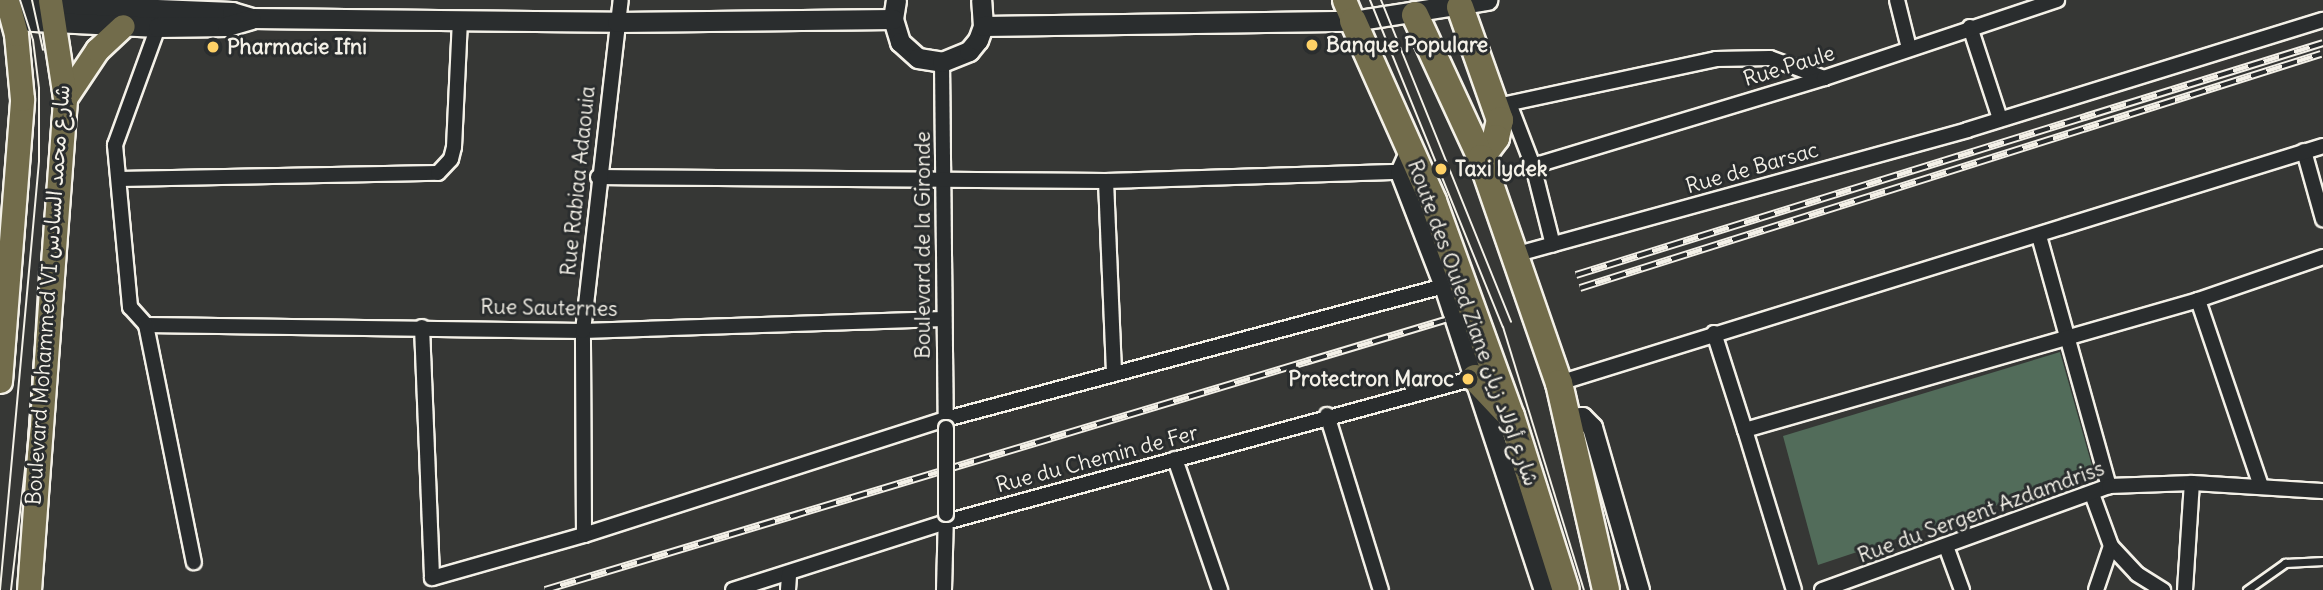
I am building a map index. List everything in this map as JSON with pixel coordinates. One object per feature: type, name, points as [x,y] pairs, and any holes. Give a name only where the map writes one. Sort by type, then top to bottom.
[{"type":"highway","points":[[1412,7],[1481,158],[1559,383],[1606,590]]},
{"type":"highway","points":[[1460,7],[1504,106],[1500,128],[1481,158]]},
{"type":"highway","name":"Route des Ouled Ziane شارع أولاد زيان","points":[[1348,11],[1405,161],[1433,201],[1511,416],[1566,590]]},
{"type":"highway","points":[[1475,378],[1511,416]]},
{"type":"main road","name":"Boulevard Mohammed VI شارع محمد السادس","points":[[0,381],[8,212],[22,73],[9,8]]},
{"type":"main road","name":"Boulevard Mohammed VI شارع محمد السادس","points":[[29,590],[65,98],[52,10]]},
{"type":"main road","points":[[65,98],[97,50],[128,12]]},
{"type":"street","name":"Rue Rabiaa Adaouia","points":[[584,535],[583,331],[598,177],[621,0]]},
{"type":"street","points":[[159,12],[227,26],[252,18],[617,22],[894,10],[908,51],[942,62],[969,51],[984,26],[981,0]]},
{"type":"street","points":[[984,26],[1460,7],[1487,0]]},
{"type":"street","points":[[1897,0],[1909,48]]},
{"type":"street","name":"Rue Paule","points":[[1533,166],[1824,78],[1970,27],[2023,5],[2057,0]]},
{"type":"street","points":[[9,8],[159,12],[221,6],[252,18]]},
{"type":"street","points":[[159,12],[117,131],[119,179],[130,307],[150,325],[194,562]]},
{"type":"street","points":[[119,179],[427,176],[445,167],[454,147],[460,20]]},
{"type":"street","name":"Rue de Barsac","points":[[1514,254],[2000,120],[2323,20]]},
{"type":"street","points":[[1970,27],[2000,120]]},
{"type":"street","points":[[1553,245],[1533,166],[1504,106],[1716,59],[1770,58],[1824,78]]},
{"type":"street","name":"Boulevard de la Gironde","points":[[942,62],[946,518]]},
{"type":"street","points":[[1559,383],[2323,146]]},
{"type":"street","points":[[2304,151],[2323,219]]},
{"type":"street","points":[[598,177],[1106,181],[1405,161],[1544,590]]},
{"type":"street","points":[[1106,181],[1114,374]]},
{"type":"street","points":[[2039,236],[2109,486]]},
{"type":"street","points":[[1745,430],[2198,300],[2323,257]]},
{"type":"street","points":[[422,327],[429,577],[584,535],[1114,374],[1444,286]]},
{"type":"street","points":[[2198,300],[2261,486]]},
{"type":"street","name":"Rue Sauternes","points":[[150,325],[583,331],[944,319]]},
{"type":"street","points":[[1714,333],[1794,590]]},
{"type":"street","name":"Rue du Chemin de Fer","points":[[733,590],[789,574],[946,518],[1475,378]]},
{"type":"street","points":[[1327,415],[1381,590]]},
{"type":"street","points":[[1568,418],[1582,417],[1592,427],[1639,590]]},
{"type":"street","points":[[1175,459],[1220,590]]},
{"type":"street","points":[[2185,590],[2192,483]]},
{"type":"street","name":"Rue du Sergent Azdamdriss","points":[[1822,590],[1947,549],[2109,486],[2192,483],[2323,491]]},
{"type":"street","points":[[2092,494],[2111,546],[2137,574],[2163,590]]},
{"type":"street","points":[[944,590],[946,518]]},
{"type":"street","points":[[2096,590],[2111,546]]},
{"type":"street","points":[[1947,549],[1962,590]]},
{"type":"street","points":[[788,590],[789,574]]},
{"type":"lane","points":[[2247,590],[2285,563],[2323,561]]},
{"type":"green space","points":[[2060,352],[2094,473],[1818,565],[1783,436]]},
{"type":"tram line","points":[[0,590],[39,161],[39,88],[33,40],[20,0]]},
{"type":"tram line","points":[[32,0],[43,50]]},
{"type":"tram line","points":[[1370,0],[1503,327],[1584,590]]},
{"type":"tram line","points":[[1381,0],[1511,322]]},
{"type":"tram line","points":[[11,590],[30,426],[39,269]]},
{"type":"railway","points":[[1576,275],[2323,43]]},
{"type":"railway","points":[[1580,288],[2321,54]]},
{"type":"railway","points":[[545,590],[1445,320]]},
{"type":"place","name":"Banque Populare","points":[[1312,45]]},
{"type":"place","name":"Pharmacie Ifni","points":[[213,47]]},
{"type":"place","name":"Taxi lydek","points":[[1441,169]]},
{"type":"place","name":"Protectron Maroc","points":[[1468,379]]}]
